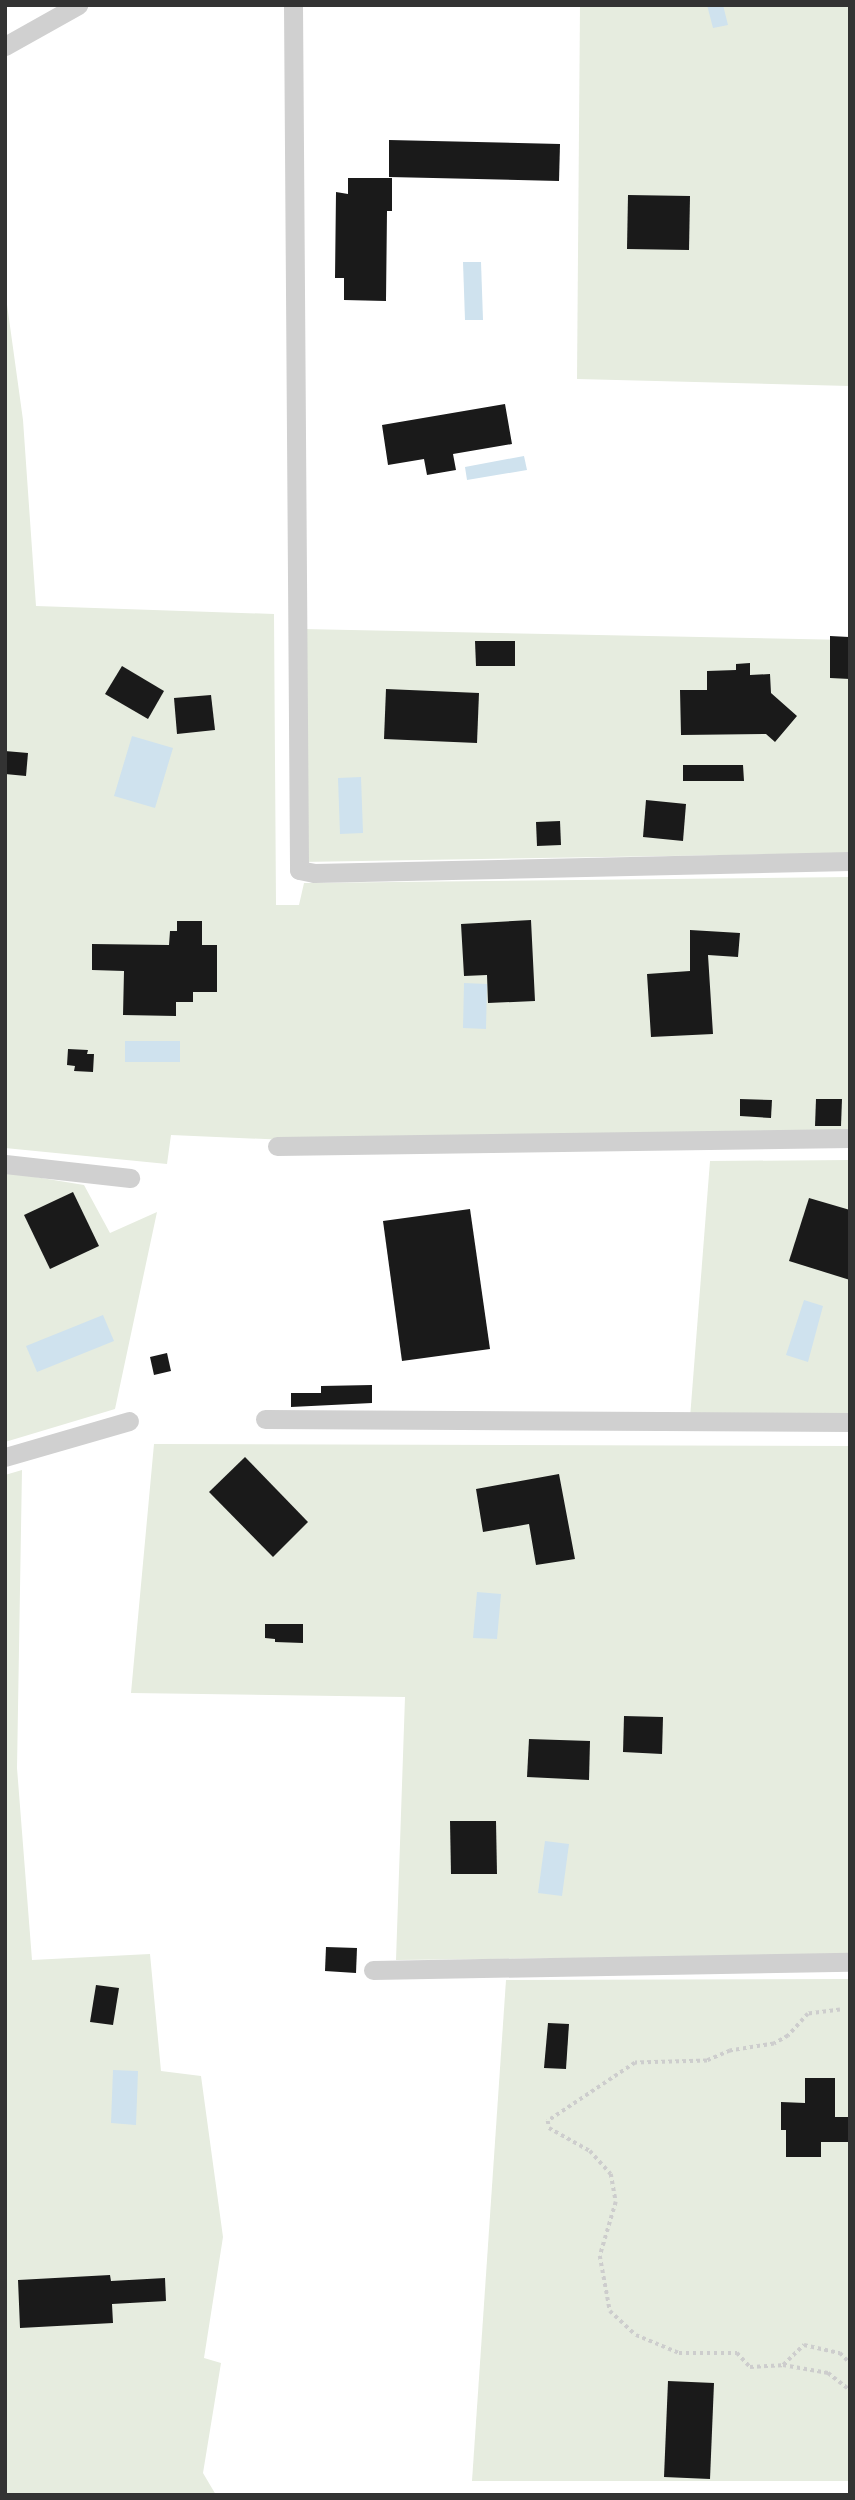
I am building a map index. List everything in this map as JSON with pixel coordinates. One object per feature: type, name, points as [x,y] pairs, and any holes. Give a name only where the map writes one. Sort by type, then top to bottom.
[{"type":"street","points":[[5,46],[78,5]]},
{"type":"street","points":[[293,5],[299,870],[314,873],[850,861]]},
{"type":"street","points":[[277,1146],[850,1138]]},
{"type":"street","points":[[5,1164],[130,1178]]},
{"type":"street","points":[[265,1419],[850,1422]]},
{"type":"street","points":[[5,1457],[129,1421]]},
{"type":"street","points":[[373,1970],[850,1962]]},
{"type":"path","points":[[840,2010],[808,2014],[788,2036],[774,2044],[730,2051],[707,2062],[635,2063],[548,2121],[549,2128],[590,2151],[611,2174],[616,2202],[600,2256],[610,2311],[636,2335],[679,2353],[737,2353],[750,2367],[783,2365],[828,2373],[850,2390]]},
{"type":"path","points":[[783,2365],[804,2346],[840,2353],[850,2363]]},
{"type":"shaded area","points":[[580,5],[850,5],[850,386],[577,379]]},
{"type":"shaded area","points":[[5,290],[23,420],[36,606],[274,614],[276,905],[299,905],[304,883],[850,877],[850,1133],[310,1141],[171,1135],[167,1164],[5,1148]]},
{"type":"shaded area","points":[[302,629],[850,640],[850,853],[301,862]]},
{"type":"shaded area","points":[[850,1160],[850,1418],[690,1418],[710,1161]]},
{"type":"shaded area","points":[[5,1172],[84,1185],[110,1233],[157,1212],[115,1409],[5,1442]]},
{"type":"shaded area","points":[[154,1444],[850,1446],[850,1955],[396,1960],[405,1697],[131,1693]]},
{"type":"shaded area","points":[[22,1470],[17,1768],[32,1960],[150,1954],[161,2071],[201,2076],[223,2237],[204,2358],[221,2363],[203,2473],[216,2495],[5,2495],[5,1475]]},
{"type":"shaded area","points":[[850,1979],[850,2481],[472,2481],[506,1980]]},
{"type":"water","points":[[707,5],[723,5],[728,25],[713,28]]},
{"type":"water","points":[[463,262],[481,262],[483,320],[465,320]]},
{"type":"water","points":[[524,456],[527,470],[467,480],[465,467]]},
{"type":"water","points":[[132,736],[173,748],[155,808],[114,796]]},
{"type":"water","points":[[361,777],[363,833],[340,834],[338,778]]},
{"type":"water","points":[[464,983],[487,984],[486,1029],[463,1028]]},
{"type":"water","points":[[125,1041],[180,1041],[180,1062],[125,1062]]},
{"type":"water","points":[[804,1300],[823,1306],[808,1362],[786,1355]]},
{"type":"water","points":[[103,1315],[114,1341],[37,1372],[26,1346]]},
{"type":"water","points":[[477,1592],[501,1594],[497,1639],[473,1638]]},
{"type":"water","points":[[545,1841],[569,1844],[562,1896],[538,1893]]},
{"type":"water","points":[[113,2070],[138,2071],[136,2125],[111,2123]]},
{"type":"building","points":[[389,140],[560,144],[559,181],[389,177]]},
{"type":"building","points":[[348,178],[392,178],[392,211],[387,211],[386,301],[344,300],[344,278],[335,278],[336,192],[348,194]]},
{"type":"building","points":[[628,195],[690,196],[689,250],[627,249]]},
{"type":"building","points":[[505,404],[512,444],[453,454],[456,470],[427,475],[424,459],[388,465],[382,425]]},
{"type":"building","points":[[830,636],[849,637],[850,679],[830,678]]},
{"type":"building","points":[[475,641],[515,641],[515,666],[476,666]]},
{"type":"building","points":[[750,663],[750,675],[770,674],[771,693],[797,716],[775,742],[766,734],[681,735],[680,690],[707,690],[707,671],[736,670],[736,664]]},
{"type":"building","points":[[122,666],[164,691],[148,719],[105,694]]},
{"type":"building","points":[[386,689],[479,693],[477,743],[384,739]]},
{"type":"building","points":[[211,695],[215,730],[177,734],[174,698]]},
{"type":"building","points":[[5,751],[28,753],[26,776],[5,774]]},
{"type":"building","points":[[683,765],[743,765],[744,781],[683,781]]},
{"type":"building","points":[[646,800],[686,804],[683,841],[643,837]]},
{"type":"building","points":[[560,821],[561,845],[537,846],[536,822]]},
{"type":"building","points":[[531,920],[535,1001],[488,1003],[487,975],[464,976],[461,924]]},
{"type":"building","points":[[177,921],[202,921],[202,945],[217,945],[217,992],[193,992],[193,1002],[176,1002],[176,1016],[123,1015],[124,971],[92,970],[92,944],[169,945],[170,931],[177,931]]},
{"type":"building","points":[[690,930],[740,933],[738,957],[708,955],[713,1034],[651,1037],[647,974],[690,971]]},
{"type":"building","points":[[68,1049],[88,1050],[87,1054],[94,1054],[93,1072],[74,1071],[75,1066],[67,1065]]},
{"type":"building","points":[[740,1099],[772,1100],[771,1118],[740,1116]]},
{"type":"building","points":[[816,1099],[842,1099],[841,1126],[815,1126]]},
{"type":"building","points":[[73,1192],[99,1246],[50,1269],[24,1215]]},
{"type":"building","points":[[809,1198],[850,1210],[850,1280],[789,1261]]},
{"type":"building","points":[[470,1209],[490,1349],[402,1361],[383,1221]]},
{"type":"building","points":[[167,1353],[171,1371],[154,1375],[150,1357]]},
{"type":"building","points":[[372,1385],[372,1403],[291,1407],[291,1393],[321,1393],[321,1386]]},
{"type":"building","points":[[245,1457],[308,1522],[273,1557],[209,1492]]},
{"type":"building","points":[[559,1474],[575,1559],[536,1565],[529,1524],[483,1532],[476,1489]]},
{"type":"building","points":[[265,1624],[303,1624],[303,1643],[275,1642],[275,1639],[265,1638]]},
{"type":"building","points":[[624,1716],[663,1717],[662,1754],[623,1752]]},
{"type":"building","points":[[529,1739],[590,1741],[589,1780],[527,1777]]},
{"type":"building","points":[[450,1821],[496,1821],[497,1874],[451,1874]]},
{"type":"building","points":[[326,1947],[357,1948],[356,1973],[325,1971]]},
{"type":"building","points":[[96,1985],[119,1988],[113,2025],[90,2022]]},
{"type":"building","points":[[548,2023],[569,2024],[566,2069],[544,2068]]},
{"type":"building","points":[[805,2078],[835,2078],[835,2117],[850,2117],[850,2142],[821,2142],[821,2157],[786,2157],[786,2130],[781,2130],[781,2102],[805,2103]]},
{"type":"building","points":[[110,2275],[111,2281],[165,2278],[166,2301],[112,2304],[113,2323],[20,2328],[18,2280]]},
{"type":"building","points":[[668,2381],[714,2383],[710,2479],[664,2477]]}]
